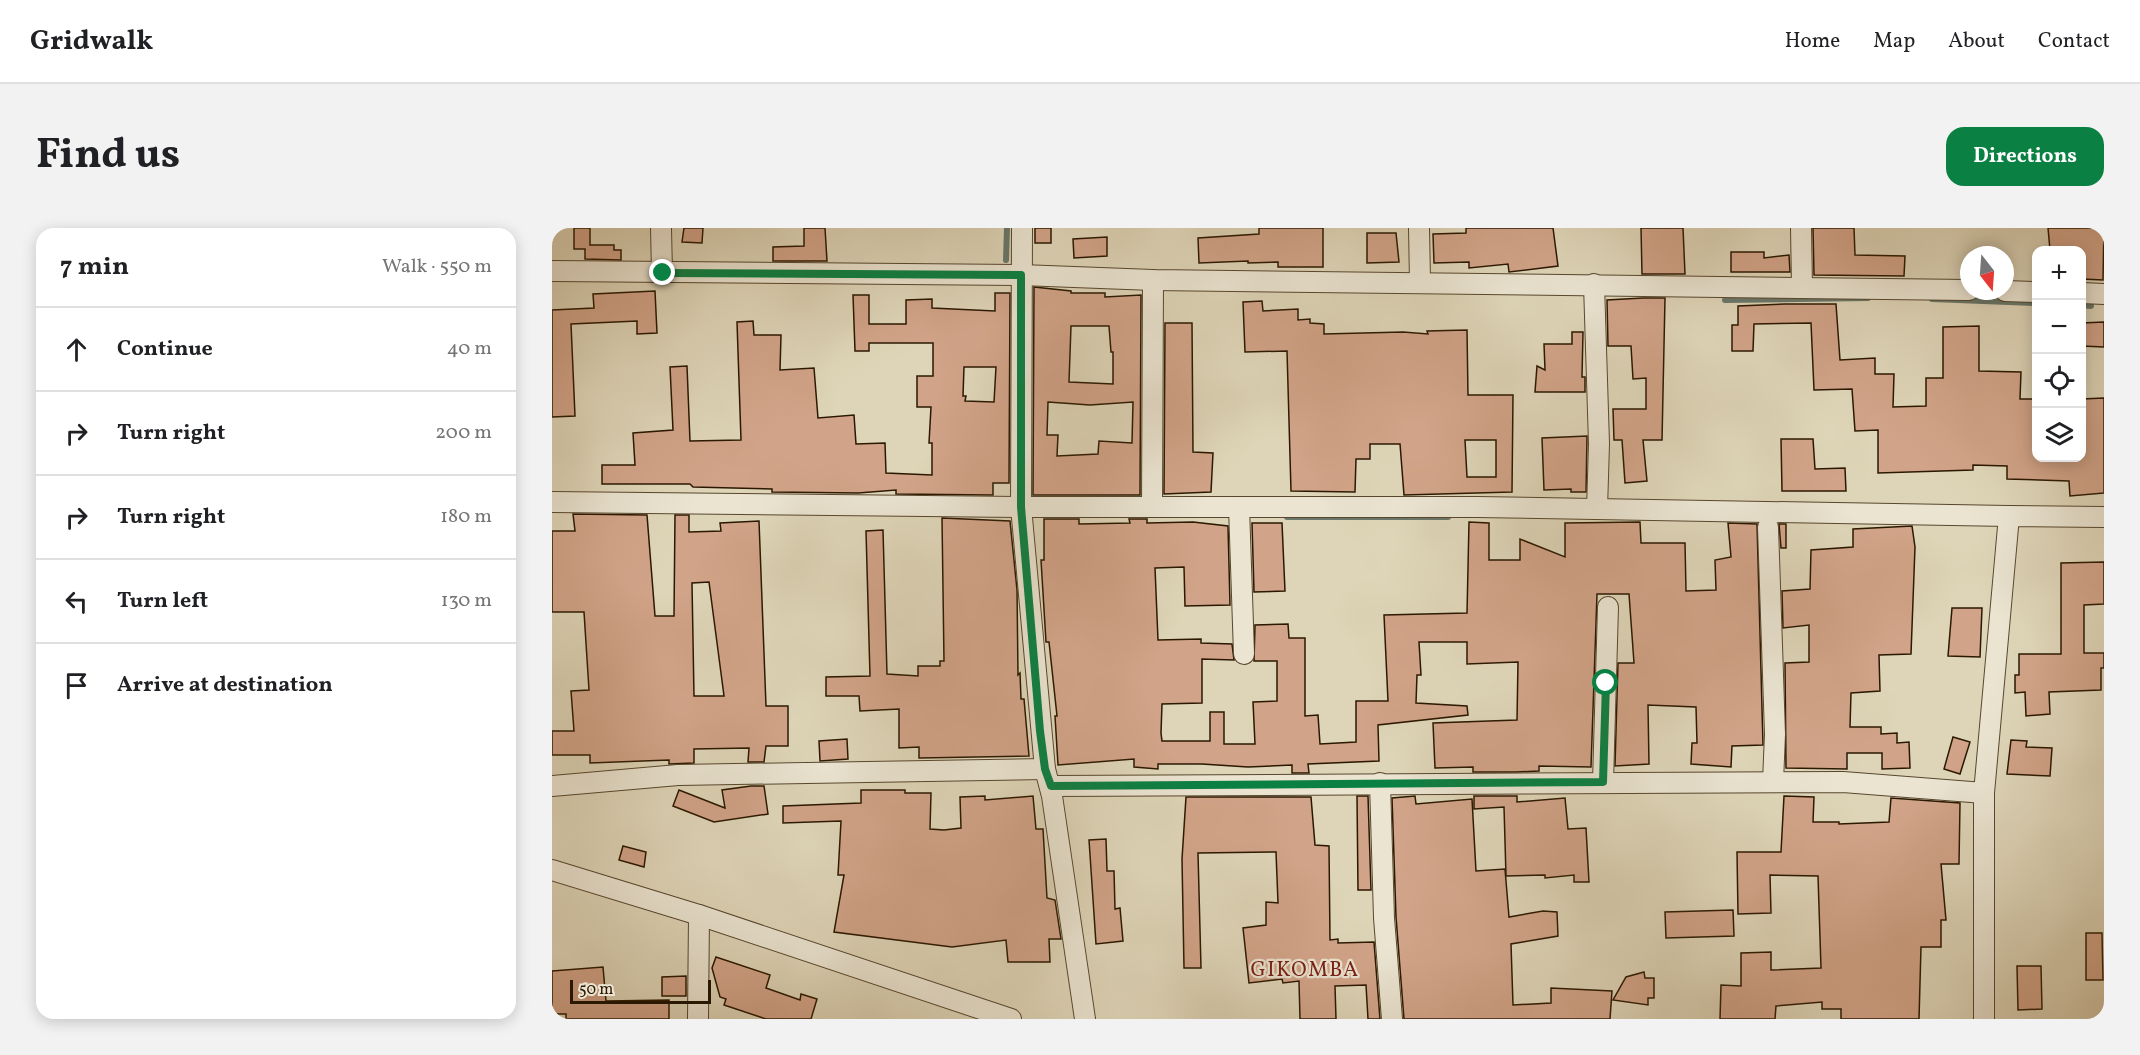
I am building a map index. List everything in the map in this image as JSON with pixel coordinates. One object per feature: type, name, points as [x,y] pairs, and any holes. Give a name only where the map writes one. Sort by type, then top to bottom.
[{"type":"street","points":[[661,228],[663,273]]},
{"type":"street","points":[[1022,228],[1021,507],[1048,778],[1085,1019]]},
{"type":"street","points":[[1419,228],[1420,282]]},
{"type":"street","points":[[1802,228],[1802,287]]},
{"type":"street","points":[[552,271],[1021,275],[1153,279],[1960,290]]},
{"type":"street","points":[[1152,507],[1153,279]]},
{"type":"street","points":[[1594,284],[1599,444],[1598,509]]},
{"type":"street","points":[[2014,291],[2032,292]]},
{"type":"street","points":[[2086,293],[2104,294]]},
{"type":"street","points":[[552,502],[1021,507],[1598,509],[2104,517]]},
{"type":"street","points":[[1239,507],[1244,654]]},
{"type":"street","points":[[1984,1019],[1984,793],[2008,516]]},
{"type":"street","points":[[1768,527],[1775,734],[1773,782]]},
{"type":"street","points":[[1603,782],[1608,607]]},
{"type":"street","points":[[552,786],[678,775],[1380,783],[1844,782],[1984,793]]},
{"type":"street","points":[[1380,783],[1384,918],[1392,1019]]},
{"type":"street","points":[[552,870],[699,915],[1011,1019]]},
{"type":"street","points":[[698,1019],[699,915]]},
{"type":"building","points":[[574,228],[590,228],[590,245],[614,245],[614,250],[621,250],[621,260],[585,259],[585,249],[574,249]]},
{"type":"building","points":[[684,228],[703,228],[702,243],[682,242]]},
{"type":"building","points":[[804,228],[825,228],[827,261],[773,261],[773,247],[804,246]]},
{"type":"building","points":[[1035,228],[1051,228],[1051,243],[1035,243]]},
{"type":"building","points":[[1259,228],[1323,228],[1323,267],[1278,267],[1278,262],[1248,263],[1248,261],[1199,263],[1198,238],[1259,234]]},
{"type":"building","points":[[1466,228],[1553,228],[1558,266],[1509,272],[1508,264],[1469,268],[1469,262],[1434,263],[1433,234],[1466,233]]},
{"type":"building","points":[[1641,228],[1683,228],[1685,274],[1642,274]]},
{"type":"building","points":[[1813,228],[1854,228],[1855,255],[1905,256],[1904,276],[1814,275]]},
{"type":"building","points":[[2048,228],[2104,228],[2103,280],[2086,279],[2086,246],[2050,246]]},
{"type":"building","points":[[1367,233],[1396,233],[1399,262],[1367,263]]},
{"type":"building","points":[[1107,237],[1107,256],[1074,258],[1073,239]]},
{"type":"building","points":[[1731,252],[1764,252],[1764,258],[1789,255],[1790,272],[1731,272]]},
{"type":"building","points":[[1034,287],[1071,291],[1071,293],[1105,293],[1105,297],[1141,295],[1140,495],[1033,495]],"holes":[[[1071,326],[1109,326],[1111,352],[1113,352],[1113,384],[1069,382]],[[1048,402],[1090,405],[1133,402],[1132,443],[1099,441],[1098,454],[1057,456],[1058,435],[1047,435]]]},
{"type":"building","points":[[655,291],[657,333],[637,334],[637,321],[571,324],[575,416],[552,417],[552,310],[594,308],[593,294]]},
{"type":"building","points":[[995,293],[1010,293],[1009,483],[993,483],[993,495],[896,494],[896,490],[858,493],[772,492],[772,489],[693,487],[690,484],[602,484],[602,465],[635,465],[633,433],[673,430],[670,367],[687,366],[690,441],[741,440],[737,322],[753,321],[754,335],[781,335],[780,370],[814,368],[818,418],[854,415],[856,444],[885,443],[886,473],[932,475],[932,443],[929,443],[931,407],[917,407],[917,376],[933,376],[933,343],[869,343],[869,351],[855,351],[853,295],[869,295],[869,324],[906,324],[906,300],[932,299],[932,308],[995,311]],"holes":[[[964,367],[996,367],[994,402],[965,401],[966,396],[963,396]]]},
{"type":"building","points":[[1665,298],[1662,440],[1643,440],[1647,481],[1625,483],[1622,440],[1614,440],[1613,409],[1646,409],[1646,378],[1633,379],[1631,346],[1608,346],[1607,300]]},
{"type":"building","points":[[1262,301],[1263,311],[1298,309],[1298,320],[1310,319],[1310,323],[1324,324],[1324,334],[1403,332],[1428,334],[1427,331],[1467,330],[1468,395],[1513,395],[1512,492],[1404,495],[1400,444],[1370,444],[1370,459],[1356,459],[1355,492],[1291,491],[1287,351],[1245,352],[1243,302]],"holes":[[[1465,440],[1496,440],[1496,477],[1467,477]]]},
{"type":"building","points":[[1836,304],[1840,360],[1875,358],[1875,374],[1894,374],[1893,407],[1926,406],[1926,378],[1943,378],[1943,327],[1979,326],[1979,371],[2021,372],[2020,399],[2032,399],[2032,462],[2086,462],[2086,399],[2104,398],[2104,493],[2070,496],[2069,481],[2007,479],[2007,466],[1973,465],[1973,470],[1878,473],[1878,430],[1855,431],[1852,389],[1814,390],[1811,323],[1754,324],[1753,351],[1732,351],[1732,325],[1738,325],[1738,306]]},
{"type":"building","points":[[2104,322],[2104,347],[2086,346],[2086,323]]},
{"type":"building","points":[[1165,323],[1192,323],[1193,452],[1213,453],[1211,492],[1164,494]]},
{"type":"building","points":[[1572,332],[1583,332],[1582,377],[1585,377],[1585,392],[1535,392],[1537,366],[1545,370],[1544,344],[1572,344]]},
{"type":"building","points":[[1587,436],[1586,492],[1571,492],[1571,489],[1544,490],[1542,438]]},
{"type":"building","points":[[1781,439],[1813,439],[1815,469],[1845,468],[1846,491],[1782,491]]},
{"type":"building","points":[[573,514],[647,515],[655,616],[674,616],[675,515],[689,515],[689,532],[721,531],[720,523],[759,521],[766,706],[788,706],[788,746],[766,746],[764,762],[748,762],[749,748],[694,749],[694,763],[669,764],[669,760],[590,763],[590,755],[552,755],[552,731],[574,731],[571,691],[589,690],[584,612],[552,612],[552,531],[575,531]],"holes":[[[709,582],[724,696],[694,696],[692,583]]]},
{"type":"building","points":[[942,518],[1010,521],[1017,590],[1018,675],[1020,673],[1021,699],[1024,699],[1029,756],[919,758],[919,747],[899,748],[899,709],[860,711],[859,696],[826,696],[826,677],[870,676],[866,531],[883,530],[887,674],[918,676],[918,666],[940,666],[940,661],[944,661]]},
{"type":"building","points":[[1044,519],[1079,519],[1079,524],[1130,523],[1129,519],[1147,519],[1147,523],[1193,522],[1228,526],[1230,605],[1185,606],[1184,567],[1155,568],[1158,640],[1201,639],[1201,643],[1232,644],[1234,660],[1202,659],[1202,703],[1162,704],[1162,741],[1210,741],[1210,712],[1224,712],[1224,744],[1255,744],[1253,702],[1277,701],[1277,661],[1254,661],[1255,625],[1288,624],[1289,638],[1305,638],[1305,716],[1318,715],[1320,744],[1356,742],[1356,701],[1388,701],[1384,615],[1467,613],[1469,522],[1489,523],[1489,560],[1520,560],[1520,539],[1565,557],[1565,523],[1640,522],[1641,543],[1685,543],[1686,591],[1716,590],[1715,560],[1731,557],[1728,523],[1757,524],[1763,745],[1732,746],[1731,767],[1691,764],[1692,743],[1697,743],[1696,707],[1648,705],[1649,764],[1615,766],[1618,663],[1634,663],[1629,594],[1597,594],[1591,767],[1539,766],[1539,771],[1516,772],[1473,772],[1473,767],[1435,768],[1433,723],[1517,720],[1518,662],[1467,664],[1467,642],[1419,642],[1421,675],[1417,675],[1416,703],[1467,706],[1468,715],[1378,725],[1379,761],[1308,764],[1309,773],[1292,773],[1292,765],[1248,767],[1158,764],[1158,769],[1134,767],[1134,759],[1058,765],[1055,716],[1057,716],[1049,642],[1046,642],[1041,560],[1044,560]]},
{"type":"building","points":[[1252,523],[1282,523],[1285,591],[1254,592]]},
{"type":"building","points":[[1779,524],[1786,524],[1786,548],[1781,548]]},
{"type":"building","points":[[1912,526],[1915,547],[1911,654],[1879,655],[1880,691],[1851,693],[1850,727],[1881,727],[1881,734],[1897,733],[1897,743],[1909,742],[1910,768],[1882,769],[1882,753],[1847,753],[1847,769],[1786,768],[1785,663],[1809,662],[1809,625],[1783,628],[1782,591],[1810,589],[1811,550],[1853,547],[1853,529]]},
{"type":"building","points":[[2104,562],[2104,604],[2084,605],[2084,653],[2104,653],[2101,690],[2049,692],[2050,714],[2026,716],[2025,692],[2015,693],[2015,675],[2019,675],[2019,654],[2061,654],[2061,563]]},
{"type":"building","points":[[1952,608],[1982,608],[1980,657],[1948,656]]},
{"type":"building","points":[[1953,737],[1970,742],[1960,774],[1944,769]]},
{"type":"building","points":[[847,739],[848,759],[820,761],[819,741]]},
{"type":"building","points":[[2011,740],[2027,741],[2026,747],[2052,748],[2050,776],[2007,774]]},
{"type":"building","points":[[764,786],[768,814],[714,822],[673,806],[679,790],[725,808],[722,790]]},
{"type":"building","points":[[861,790],[905,790],[905,793],[931,793],[930,829],[944,830],[961,828],[960,797],[985,796],[985,800],[1033,796],[1036,829],[1043,829],[1047,898],[1055,900],[1061,939],[1049,939],[1050,962],[1008,962],[1006,940],[952,947],[834,932],[844,875],[838,875],[841,821],[783,823],[783,806],[861,803]]},
{"type":"building","points":[[1357,796],[1368,796],[1371,890],[1358,890]]},
{"type":"building","points":[[1415,796],[1416,804],[1472,799],[1476,871],[1505,869],[1509,917],[1543,911],[1557,912],[1558,936],[1511,944],[1513,1005],[1551,1003],[1551,988],[1612,991],[1610,1019],[1404,1019],[1396,917],[1392,798]]},
{"type":"building","points":[[1474,796],[1517,796],[1517,802],[1565,798],[1568,829],[1586,828],[1589,882],[1574,882],[1574,875],[1545,878],[1545,875],[1506,876],[1504,807],[1474,809]]},
{"type":"building","points":[[1784,796],[1814,797],[1813,822],[1839,822],[1839,824],[1889,822],[1891,798],[1960,803],[1959,864],[1941,864],[1946,920],[1941,920],[1941,947],[1921,947],[1919,1019],[1841,1019],[1841,1009],[1822,1009],[1822,1002],[1776,1006],[1775,1019],[1720,1019],[1721,985],[1741,986],[1741,953],[1771,952],[1771,970],[1821,968],[1818,876],[1770,875],[1771,913],[1738,914],[1737,852],[1781,852]]},
{"type":"building","points":[[1186,797],[1311,797],[1315,845],[1329,846],[1330,940],[1338,939],[1338,943],[1374,942],[1380,1019],[1368,1019],[1366,985],[1335,986],[1336,1019],[1300,1019],[1299,981],[1283,983],[1282,979],[1249,983],[1243,928],[1266,925],[1266,902],[1278,903],[1276,852],[1198,853],[1201,968],[1184,968],[1182,859]]},
{"type":"building","points":[[1106,839],[1107,871],[1114,871],[1115,909],[1120,908],[1123,941],[1096,944],[1089,840]]},
{"type":"building","points":[[623,846],[646,852],[644,867],[619,860]]},
{"type":"building","points":[[1733,910],[1734,936],[1666,938],[1665,912]]},
{"type":"building","points":[[2086,933],[2102,933],[2103,980],[2086,980]]},
{"type":"building","points":[[716,957],[770,975],[766,988],[800,1000],[801,994],[817,999],[811,1019],[766,1019],[724,1005],[726,999],[720,997],[712,968]]},
{"type":"building","points":[[2017,966],[2041,966],[2042,1009],[2018,1010]]},
{"type":"building","points":[[603,967],[606,1001],[669,1000],[669,1019],[566,1019],[566,1014],[552,1014],[552,971]]},
{"type":"building","points":[[1644,972],[1645,978],[1654,978],[1654,998],[1648,998],[1648,1005],[1613,1000],[1626,977]]},
{"type":"building","points":[[686,976],[686,996],[662,996],[662,977]]},
{"type":"waterway","points":[[1006,260],[1007,228]]},
{"type":"waterway","points":[[1725,300],[1868,298]]},
{"type":"waterway","points":[[1932,299],[2032,303]]},
{"type":"waterway","points":[[2086,305],[2091,306]]},
{"type":"waterway","points":[[1287,517],[1448,517]]},
{"type":"district","name":"GIKOMBA","points":[[1305,970]]},
{"type":"route","points":[[663,273],[1021,275],[1021,507],[1040,731],[1045,769],[1051,786],[1603,782],[1606,683]]}]
